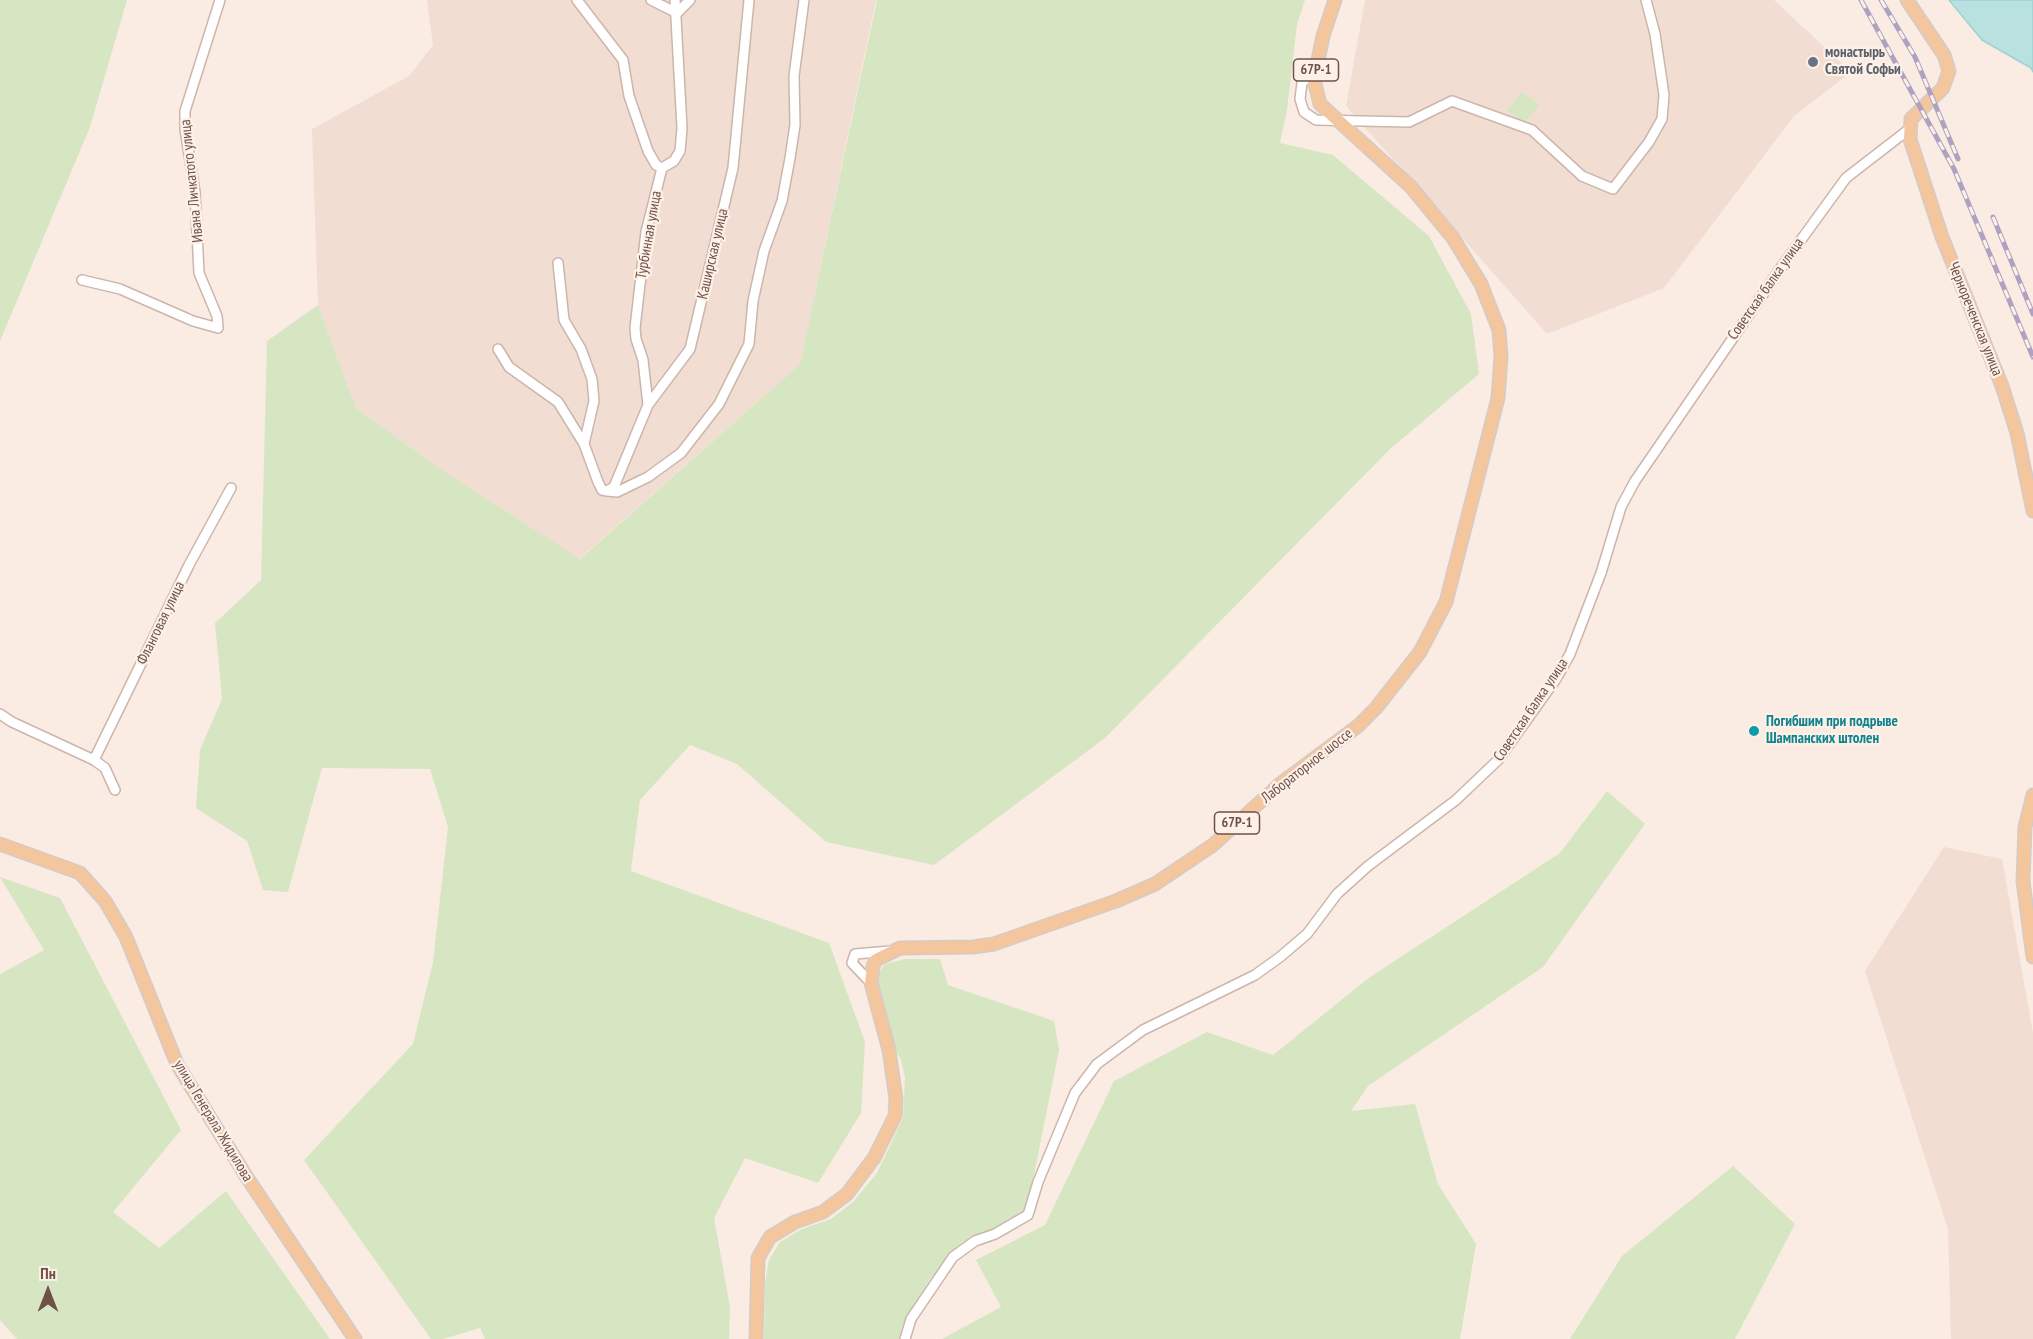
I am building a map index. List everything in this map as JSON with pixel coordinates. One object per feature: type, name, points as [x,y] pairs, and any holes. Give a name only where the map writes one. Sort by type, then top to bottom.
[{"type":"main road","name":"67Р-1","points":[[1335,0],[1323,36],[1315,92],[1320,104],[1337,120]]},
{"type":"main road","points":[[1907,0],[1944,55],[1949,71],[1943,88],[1915,112],[1908,130]]},
{"type":"main road","name":"Лабораторное шоссе","points":[[891,951],[900,948],[973,947],[994,944],[1116,901],[1155,884],[1213,845],[1280,784],[1358,726],[1376,708],[1420,652],[1446,602],[1498,398],[1501,357],[1499,330],[1481,284],[1453,238],[1411,187],[1337,120]]},
{"type":"main road","name":"Чернореченская улица","points":[[1908,130],[1925,190],[2014,423],[2033,511]]},
{"type":"main road","points":[[2033,795],[2025,827],[2023,881],[2033,957]]},
{"type":"main road","name":"улица Генерала Жидилова","points":[[0,844],[80,873],[105,901],[126,937],[177,1064],[246,1176],[355,1339]]},
{"type":"main road","points":[[756,1339],[758,1258],[770,1238],[795,1222],[823,1212],[847,1194],[874,1158],[895,1116],[894,1076],[871,983],[876,960],[891,951]]},
{"type":"street","name":"Ивана Личкатого улица","points":[[82,280],[120,289],[193,321],[218,328],[217,316],[200,273],[195,192],[185,129],[185,111],[220,0]]},
{"type":"street","points":[[577,0],[623,60],[628,96],[644,140],[656,165],[662,168]]},
{"type":"street","points":[[651,0],[677,13],[690,0]]},
{"type":"street","name":"Турбинная улица","points":[[648,405],[643,360],[635,328],[646,232],[662,168],[674,162],[680,151],[682,128],[675,0]]},
{"type":"street","name":"Каширская улица","points":[[610,489],[648,405],[690,349],[733,168],[748,0]]},
{"type":"street","points":[[498,349],[509,367],[558,402],[584,444],[602,490],[610,489],[617,492],[648,477],[681,453],[719,404],[747,351],[753,301],[764,251],[782,201],[790,158],[795,125],[794,75],[804,0]]},
{"type":"street","points":[[1317,66],[1302,83],[1301,106],[1304,112],[1316,120],[1396,124],[1409,122],[1452,101],[1532,130],[1582,177],[1613,189],[1649,142],[1662,119],[1664,95],[1656,34],[1646,0]]},
{"type":"street","name":"Советская балка улица","points":[[905,1339],[911,1319],[953,1257],[975,1241],[995,1234],[1028,1215],[1038,1182],[1076,1093],[1097,1064],[1143,1030],[1256,975],[1280,957],[1307,934],[1337,894],[1368,866],[1456,800],[1498,760],[1556,679],[1570,654],[1591,602],[1621,507],[1635,481],[1785,261],[1846,178],[1908,130]]},
{"type":"street","points":[[558,263],[564,320],[581,349],[592,379],[594,401],[584,444]]},
{"type":"street","name":"Фланговая улица","points":[[94,760],[189,565],[231,488]]},
{"type":"street","points":[[0,714],[12,722],[94,760],[105,768],[114,790]]},
{"type":"street","points":[[871,983],[852,963],[855,954],[891,951]]},
{"type":"shaded area","points":[[427,0],[876,0],[800,364],[579,559],[442,470],[356,408],[318,305],[312,129],[409,76],[433,45]]},
{"type":"shaded area","points":[[1365,0],[1774,0],[1851,72],[1794,116],[1664,288],[1547,334],[1346,106]]},
{"type":"shaded area","points":[[1944,847],[2002,859],[2033,1033],[2033,1339],[1951,1339],[1948,1229],[1865,971]]},
{"type":"green space","points":[[0,0],[127,0],[90,127],[0,341]]},
{"type":"green space","points":[[877,0],[1305,0],[1297,24],[1287,110],[1280,143],[1333,155],[1429,236],[1471,314],[1479,374],[1390,449],[1105,738],[934,865],[826,842],[737,764],[690,745],[640,800],[631,871],[829,943],[865,1042],[861,1113],[818,1183],[745,1158],[714,1218],[730,1307],[729,1339],[485,1339],[480,1328],[443,1339],[431,1339],[304,1160],[413,1044],[433,962],[448,827],[430,769],[322,768],[288,892],[263,890],[247,841],[196,808],[200,750],[222,699],[215,623],[261,580],[267,341],[318,305],[356,408],[442,470],[580,559],[800,364]]},
{"type":"green space","points":[[1522,92],[1540,105],[1525,122],[1507,111]]},
{"type":"green space","points":[[1607,791],[1645,824],[1543,967],[1368,1086],[1351,1111],[1415,1104],[1438,1184],[1476,1244],[1460,1339],[942,1339],[1001,1307],[976,1260],[1045,1225],[1114,1081],[1207,1032],[1273,1055],[1370,977],[1560,853]]},
{"type":"green space","points":[[0,877],[60,898],[181,1130],[113,1212],[159,1248],[226,1191],[330,1339],[17,1339],[0,1320],[0,974],[44,950]]},
{"type":"green space","points":[[905,959],[940,959],[948,985],[1054,1021],[1059,1050],[1027,1209],[1000,1227],[962,1242],[930,1279],[902,1327],[899,1339],[764,1339],[765,1285],[769,1260],[780,1242],[802,1229],[831,1219],[853,1202],[877,1173],[903,1118],[905,1078],[875,986],[878,974],[885,964]]},
{"type":"green space","points":[[1733,1166],[1795,1224],[1735,1339],[1570,1339],[1622,1256]]},
{"type":"water","points":[[1949,0],[2033,0],[2033,72],[2031,68],[1982,40]]},
{"type":"railway","points":[[1861,0],[1954,169],[2033,357]]},
{"type":"railway","points":[[1881,0],[1915,57],[1958,159]]},
{"type":"railway","points":[[1993,217],[2033,314]]},
{"type":"place","name":"монастырь Святой Софьи","points":[[1813,62]]},
{"type":"place","name":"Погибшим при подрыве Шампанских штолен","points":[[1754,731]]}]
